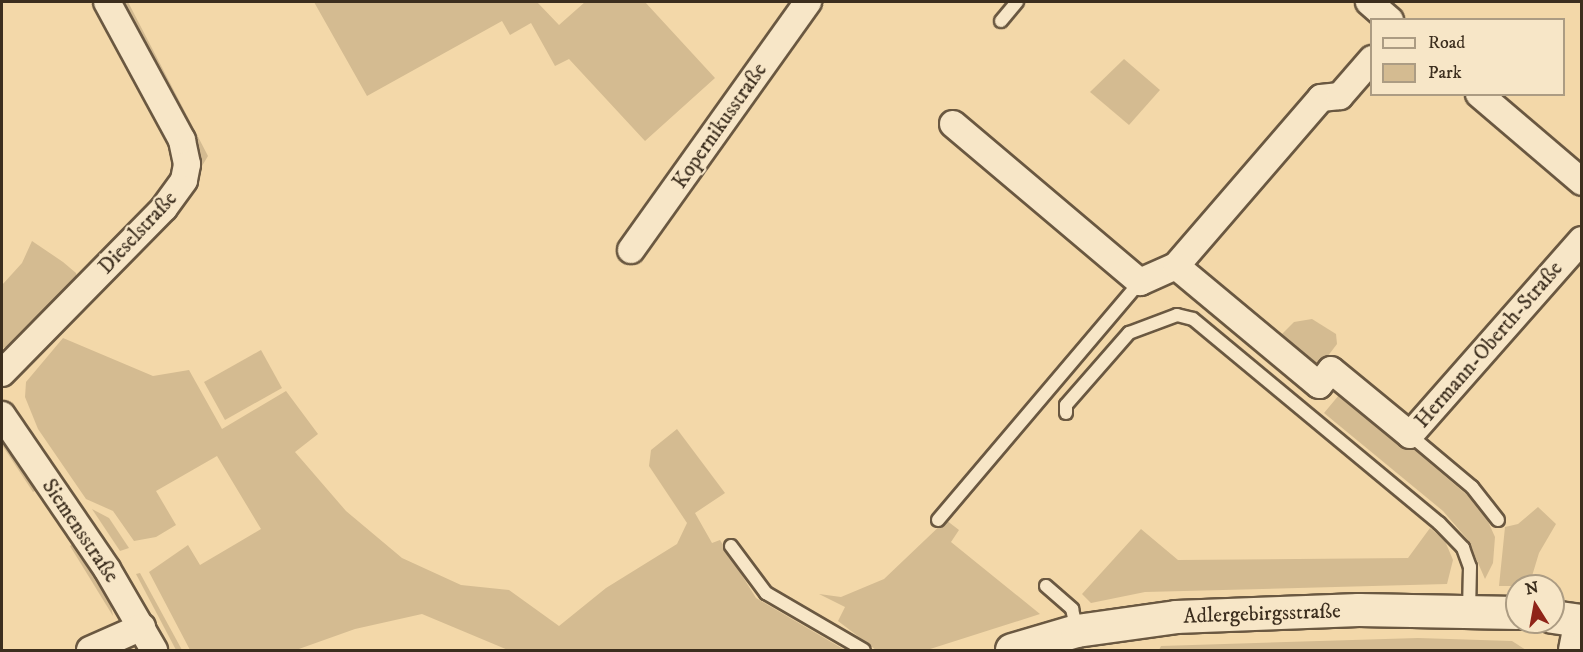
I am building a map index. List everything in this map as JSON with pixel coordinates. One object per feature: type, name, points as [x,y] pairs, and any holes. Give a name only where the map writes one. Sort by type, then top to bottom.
[{"type":"street","name":"Dieselstraße","points":[[2,373],[149,224],[184,180],[187,164],[182,140],[108,2]]},
{"type":"street","name":"Kopernikusstraße","points":[[631,250],[808,2]]},
{"type":"street","points":[[953,124],[1140,282],[1176,266],[1321,98],[1340,96],[1370,60]]},
{"type":"street","points":[[1481,96],[1581,182]]},
{"type":"street","name":"Hermann-Oberth-Straße","points":[[1176,266],[1319,385],[1332,370],[1410,435],[1581,240]]},
{"type":"street","name":"Siemensstraße","points":[[2,415],[107,569],[154,651]]},
{"type":"street","name":"Adlergebirgsstraße","points":[[1012,651],[1077,631],[1176,617],[1359,610],[1505,612]]},
{"type":"street","points":[[1571,619],[1572,651]]},
{"type":"street","points":[[90,651],[142,627]]},
{"type":"lane","points":[[1001,21],[1017,2]]},
{"type":"lane","points":[[938,520],[1140,282]]},
{"type":"lane","points":[[1066,413],[1066,405],[1129,333],[1177,315],[1193,319],[1439,523],[1463,548],[1470,567],[1469,611]]},
{"type":"lane","points":[[1410,435],[1480,495],[1498,520]]},
{"type":"lane","points":[[731,546],[766,592],[864,651]]},
{"type":"lane","points":[[1046,586],[1072,609],[1077,631]]},
{"type":"green space","points":[[122,2],[128,2],[208,156],[202,166],[197,168],[194,141]]},
{"type":"green space","points":[[314,2],[537,2],[559,25],[585,2],[645,2],[715,78],[645,141],[569,59],[555,66],[531,23],[510,35],[502,21],[367,96]]},
{"type":"green space","points":[[1124,59],[1160,90],[1129,125],[1090,92]]},
{"type":"green space","points":[[32,241],[76,273],[78,282],[11,346],[2,348],[2,285],[22,263]]},
{"type":"green space","points":[[1312,319],[1336,334],[1337,344],[1321,365],[1312,362],[1280,336],[1294,322]]},
{"type":"green space","points":[[63,338],[153,376],[189,370],[222,429],[286,391],[318,434],[295,452],[346,511],[402,558],[461,585],[509,590],[559,626],[606,588],[677,544],[687,523],[649,466],[651,450],[677,429],[725,493],[695,513],[712,543],[720,540],[756,598],[845,650],[508,650],[422,614],[355,629],[296,650],[190,650],[149,572],[188,545],[200,565],[261,529],[217,456],[156,491],[176,525],[156,537],[134,541],[113,511],[86,499],[38,429],[25,397],[26,382]]},
{"type":"green space","points":[[261,350],[282,388],[225,420],[204,382]]},
{"type":"green space","points":[[1344,389],[1482,508],[1495,537],[1493,563],[1485,579],[1468,540],[1443,511],[1324,413]]},
{"type":"green space","points":[[2,436],[38,489],[33,492],[2,445]]},
{"type":"green space","points":[[1538,507],[1556,524],[1539,553],[1533,574],[1505,574],[1505,586],[1499,586],[1505,527],[1518,524]]},
{"type":"green space","points":[[92,509],[109,518],[129,548],[120,551]]},
{"type":"green space","points":[[946,520],[959,530],[951,542],[1040,614],[927,650],[876,650],[838,621],[845,607],[819,594],[841,597],[884,579]]},
{"type":"green space","points":[[1430,528],[1445,541],[1453,560],[1447,584],[1145,592],[1091,603],[1082,594],[1141,529],[1178,560],[1408,558]]},
{"type":"green space","points":[[74,543],[109,596],[113,616],[70,546]]},
{"type":"green space","points":[[140,573],[182,650],[176,650],[136,574]]},
{"type":"green space","points":[[1418,638],[1512,641],[1526,650],[1159,650],[1161,646]]}]
